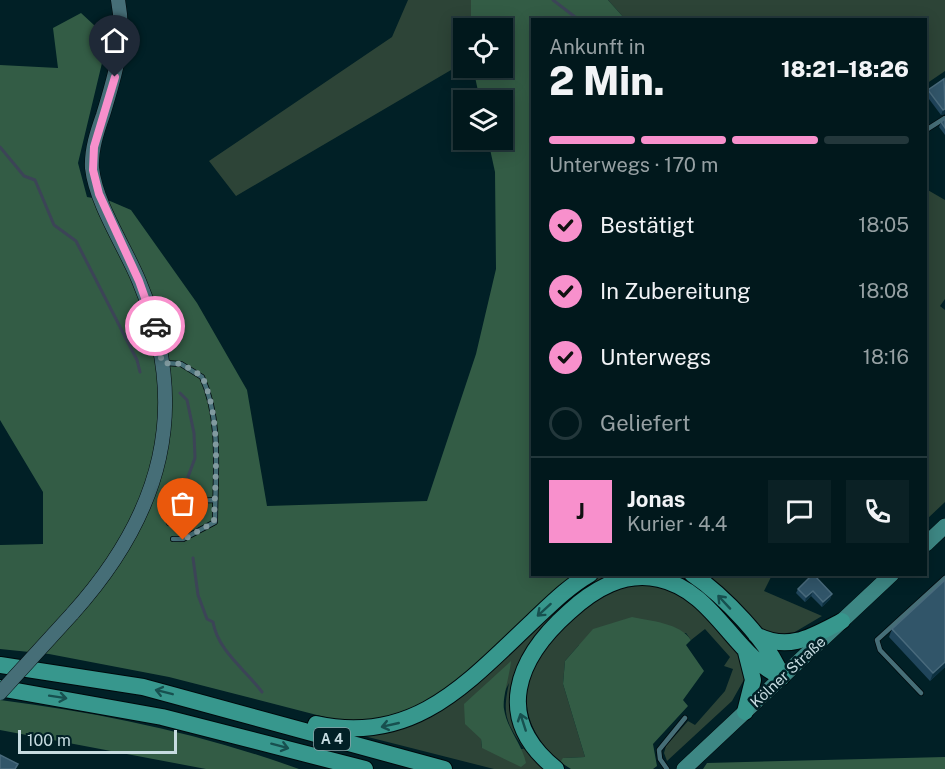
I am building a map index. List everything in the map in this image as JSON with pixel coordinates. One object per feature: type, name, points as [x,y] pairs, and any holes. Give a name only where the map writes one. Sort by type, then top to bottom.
[{"type":"highway","points":[[221,706],[347,730],[400,723],[431,709],[456,692],[544,610],[587,576]]},
{"type":"highway","points":[[694,576],[713,591],[748,640],[753,680],[745,712]]},
{"type":"highway","points":[[556,769],[535,748],[528,736],[519,710],[519,682],[535,648],[550,630],[584,599],[622,579],[646,577],[661,579],[690,592],[776,660],[782,677]]},
{"type":"highway","points":[[748,640],[794,644],[842,621]]},
{"type":"highway","name":"A 4","points":[[0,665],[143,687],[221,706],[444,769]]},
{"type":"highway","name":"A 4","points":[[0,691],[77,700],[162,717],[365,769]]},
{"type":"main road","points":[[927,543],[945,526]]},
{"type":"main road","name":"Kölner Straße","points":[[684,769],[890,576]]},
{"type":"street","points":[[0,691],[72,614],[117,560],[136,525],[150,492],[162,438],[165,400],[162,363],[149,309],[99,194],[93,170],[94,147],[121,49],[122,23],[118,0]]},
{"type":"lane","points":[[927,129],[945,118]]},
{"type":"lane","points":[[162,363],[182,364],[197,371],[206,385],[215,429],[214,522],[183,540],[173,540]]},
{"type":"lane","points":[[169,523],[182,510],[199,500],[215,500]]},
{"type":"lane","points":[[921,693],[880,650],[877,640],[945,578]]},
{"type":"lane","points":[[668,769],[660,759],[658,750],[685,718]]},
{"type":"green space","points":[[408,0],[471,0],[471,18],[453,18],[453,69],[236,196],[209,161],[392,37]]},
{"type":"green space","points":[[471,0],[608,0],[624,18],[531,18],[531,576],[574,576],[462,678],[425,704],[382,720],[344,722],[169,677],[49,654],[0,649],[0,545],[43,544],[43,492],[0,420],[0,65],[58,68],[53,28],[81,13],[108,38],[78,163],[87,197],[110,201],[131,210],[197,303],[247,390],[267,506],[427,501],[476,354],[496,269],[495,172],[490,150],[513,150],[513,90],[478,90],[475,78],[513,78],[513,18],[471,18]]},
{"type":"green space","points":[[608,0],[945,0],[945,71],[927,83],[927,18],[624,18]]},
{"type":"green space","points":[[927,190],[945,200],[945,299],[940,306],[945,310],[945,502],[927,519]]},
{"type":"green space","points":[[601,576],[622,576],[575,601],[514,700],[550,769],[494,769],[364,736],[591,579]],"holes":[[[509,683],[506,703],[509,725],[524,749],[482,748],[481,739]]]},
{"type":"green space","points":[[704,576],[772,576],[764,591],[822,616],[783,639],[764,632]]},
{"type":"green space","points":[[640,584],[666,587],[693,602],[743,657],[746,676],[732,701],[667,761],[664,753],[666,746],[688,721],[695,725],[725,691],[733,669],[724,666],[730,657],[705,629],[691,640],[686,633],[579,645],[565,661],[563,684],[585,757],[564,758],[560,762],[542,743],[531,723],[527,704],[528,684],[534,665],[560,629],[597,597],[612,590]]},
{"type":"green space","points":[[632,617],[673,626],[686,634],[691,640],[686,645],[704,671],[683,700],[688,706],[653,744],[657,766],[653,769],[571,769],[560,762],[563,758],[585,757],[563,684],[565,661],[593,629]]},
{"type":"green space","points":[[511,661],[504,709],[508,723],[524,756],[526,763],[521,767],[482,748],[481,739],[465,724],[464,704]]},
{"type":"green space","points":[[0,700],[76,711],[151,726],[226,745],[299,769],[206,769],[0,730]]},
{"type":"green space","points":[[945,757],[945,769],[703,769],[707,763]]},
{"type":"building","points":[[944,79],[945,109],[943,110],[928,90]]},
{"type":"building","points":[[811,576],[815,576],[832,594],[823,602],[813,591],[806,597],[798,589]]},
{"type":"building","points":[[945,580],[945,662],[933,673],[892,629]]},
{"type":"building","points":[[0,755],[18,764],[15,769],[0,769]]},
{"type":"waterway","points":[[553,0],[576,18]]},
{"type":"waterway","points":[[0,147],[24,176],[35,180],[54,225],[76,241],[137,360],[140,372]]},
{"type":"waterway","points":[[180,393],[187,400],[194,433],[195,458],[188,477]]},
{"type":"waterway","points":[[193,558],[198,595],[207,619],[213,622],[226,651],[262,692]]},
{"type":"way so far","points":[[155,326],[162,363],[182,364],[202,376],[211,403],[215,429],[214,522],[183,540]]},
{"type":"route","points":[[115,77],[94,147],[92,162],[94,180],[139,281],[155,326]]}]
